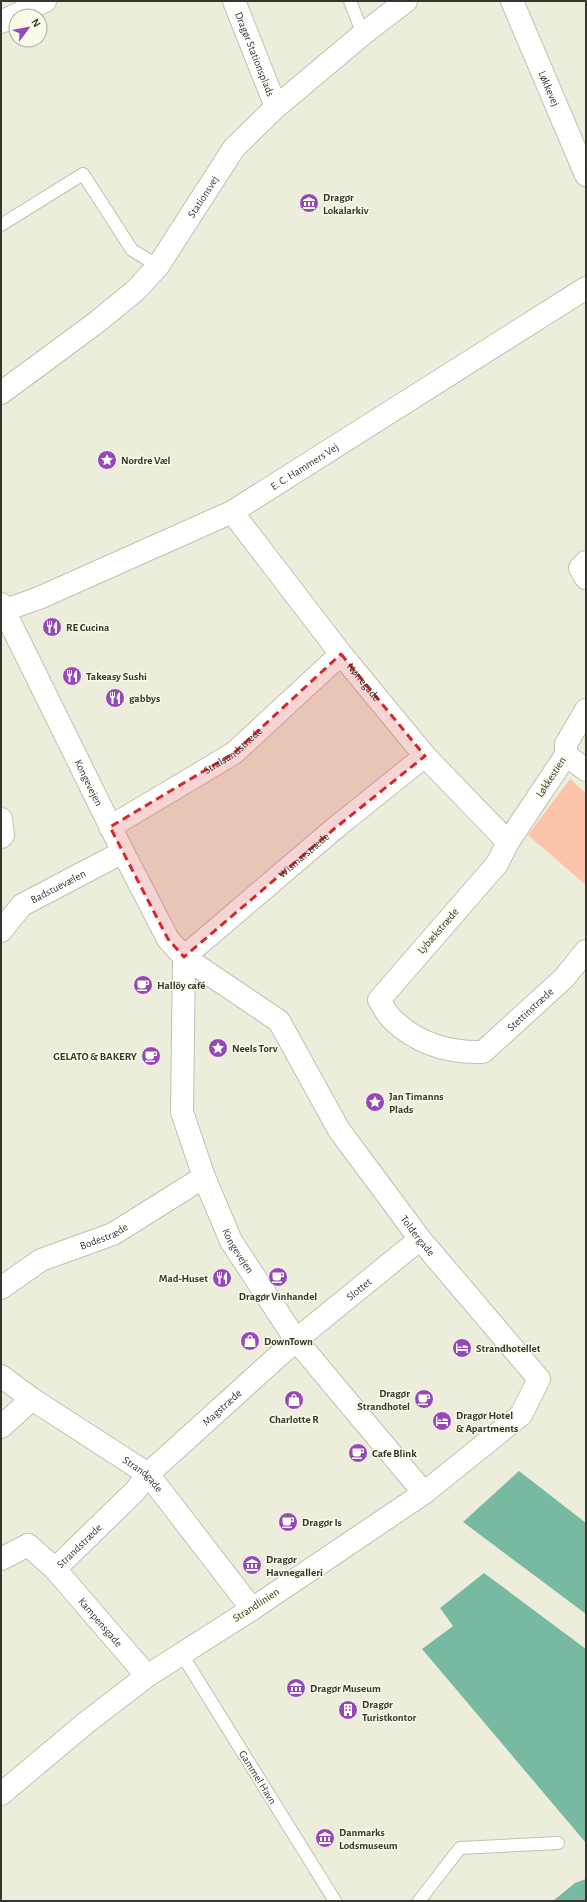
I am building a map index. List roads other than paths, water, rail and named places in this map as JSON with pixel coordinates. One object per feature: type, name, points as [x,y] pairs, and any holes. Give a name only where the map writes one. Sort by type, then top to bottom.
[{"type":"street","points":[[1,22],[45,1]]},
{"type":"street","name":"Dragør Stationsplads","points":[[234,1],[276,107]]},
{"type":"street","name":"Stationsvej","points":[[1,393],[97,322],[136,290],[158,266],[234,148],[276,107],[363,34],[406,1]]},
{"type":"street","name":"Løkkevej","points":[[512,1],[586,175]]},
{"type":"street","name":"E. C. Hammers Vej","points":[[3,607],[40,598],[232,512],[586,288]]},
{"type":"street","name":"Nørregade","points":[[232,512],[340,654],[425,756],[508,842]]},
{"type":"street","name":"Kongevejen","points":[[3,607],[110,827],[168,938],[184,957],[279,1021],[312,1081]]},
{"type":"street","name":"Stralsundstræde","points":[[110,827],[234,753],[340,654]]},
{"type":"street","name":"Løkkestien","points":[[508,842],[566,755],[566,744],[586,710]]},
{"type":"street","points":[[566,755],[586,770]]},
{"type":"street","name":"Wismarstræde","points":[[184,957],[334,829],[425,756]]},
{"type":"street","points":[[1,819],[3,835],[1,837]]},
{"type":"street","name":"Lybækstræde","points":[[466,1053],[435,1047],[413,1036],[392,1019],[379,1000],[497,864],[508,842]]},
{"type":"street","name":"Badstuevælen","points":[[1,931],[22,905],[123,852]]},
{"type":"street","name":"Stettinstræde","points":[[466,1053],[483,1052],[564,978],[586,951]]},
{"type":"street","name":"Kongevejen","points":[[184,957],[182,1112],[204,1177],[231,1241],[296,1340],[424,1493]]},
{"type":"street","name":"Toldergade","points":[[312,1081],[339,1130],[420,1238],[539,1379]]},
{"type":"street","name":"Bodestræde","points":[[1,1288],[42,1260],[113,1234],[204,1177]]},
{"type":"street","name":"Slottet","points":[[296,1340],[420,1238]]},
{"type":"street","name":"Magstræde","points":[[148,1474],[296,1340]]},
{"type":"street","name":"Strandgade","points":[[1,1376],[32,1399],[148,1474],[252,1608]]},
{"type":"street","name":"Strandlinien","points":[[1,1794],[77,1731],[147,1676],[424,1493],[521,1415],[539,1379]]},
{"type":"street","points":[[1,1426],[32,1399]]},
{"type":"street","name":"Strandstræde","points":[[1,1559],[28,1545],[55,1569],[136,1490],[148,1474]]},
{"type":"street","name":"Kampensgade","points":[[55,1569],[147,1676]]},
{"type":"lane","points":[[350,1],[363,34]]},
{"type":"lane","points":[[1,225],[83,174],[132,250],[158,266]]},
{"type":"lane","name":"Gammel Havn","points":[[181,1653],[335,1901]]},
{"type":"lane","points":[[419,1901],[460,1848],[558,1843]]},
{"type":"place","name":"Dragør Lokalarkiv","points":[[309,203]]},
{"type":"place","name":"Nordre Væl","points":[[107,460]]},
{"type":"place","name":"RE Cucina","points":[[52,627]]},
{"type":"place","name":"Takeasy Sushi","points":[[72,676]]},
{"type":"place","name":"gabbys","points":[[115,698]]},
{"type":"place","name":"Hallöy café","points":[[143,985]]},
{"type":"place","name":"Neels Torv","points":[[218,1048]]},
{"type":"place","name":"GELATO & BAKERY","points":[[151,1056]]},
{"type":"place","name":"Jan Timanns Plads","points":[[375,1102]]},
{"type":"place","name":"Dragør Vinhandel","points":[[278,1277]]},
{"type":"place","name":"Mad-Huset","points":[[222,1278]]},
{"type":"place","name":"DownTown","points":[[250,1341]]},
{"type":"place","name":"Strandhotellet","points":[[462,1348]]},
{"type":"place","name":"Dragør Strandhotel","points":[[424,1399]]},
{"type":"place","name":"Charlotte R","points":[[294,1400]]},
{"type":"place","name":"Dragør Hotel & Apartments","points":[[442,1421]]},
{"type":"place","name":"Cafe Blink","points":[[358,1453]]},
{"type":"place","name":"Dragør Is","points":[[288,1522]]},
{"type":"place","name":"Dragør Havnegalleri","points":[[252,1565]]},
{"type":"place","name":"Dragør Museum","points":[[296,1688]]},
{"type":"place","name":"Dragør Turistkontor","points":[[348,1710]]},
{"type":"place","name":"Danmarks Lodsmuseum","points":[[325,1838]]}]
